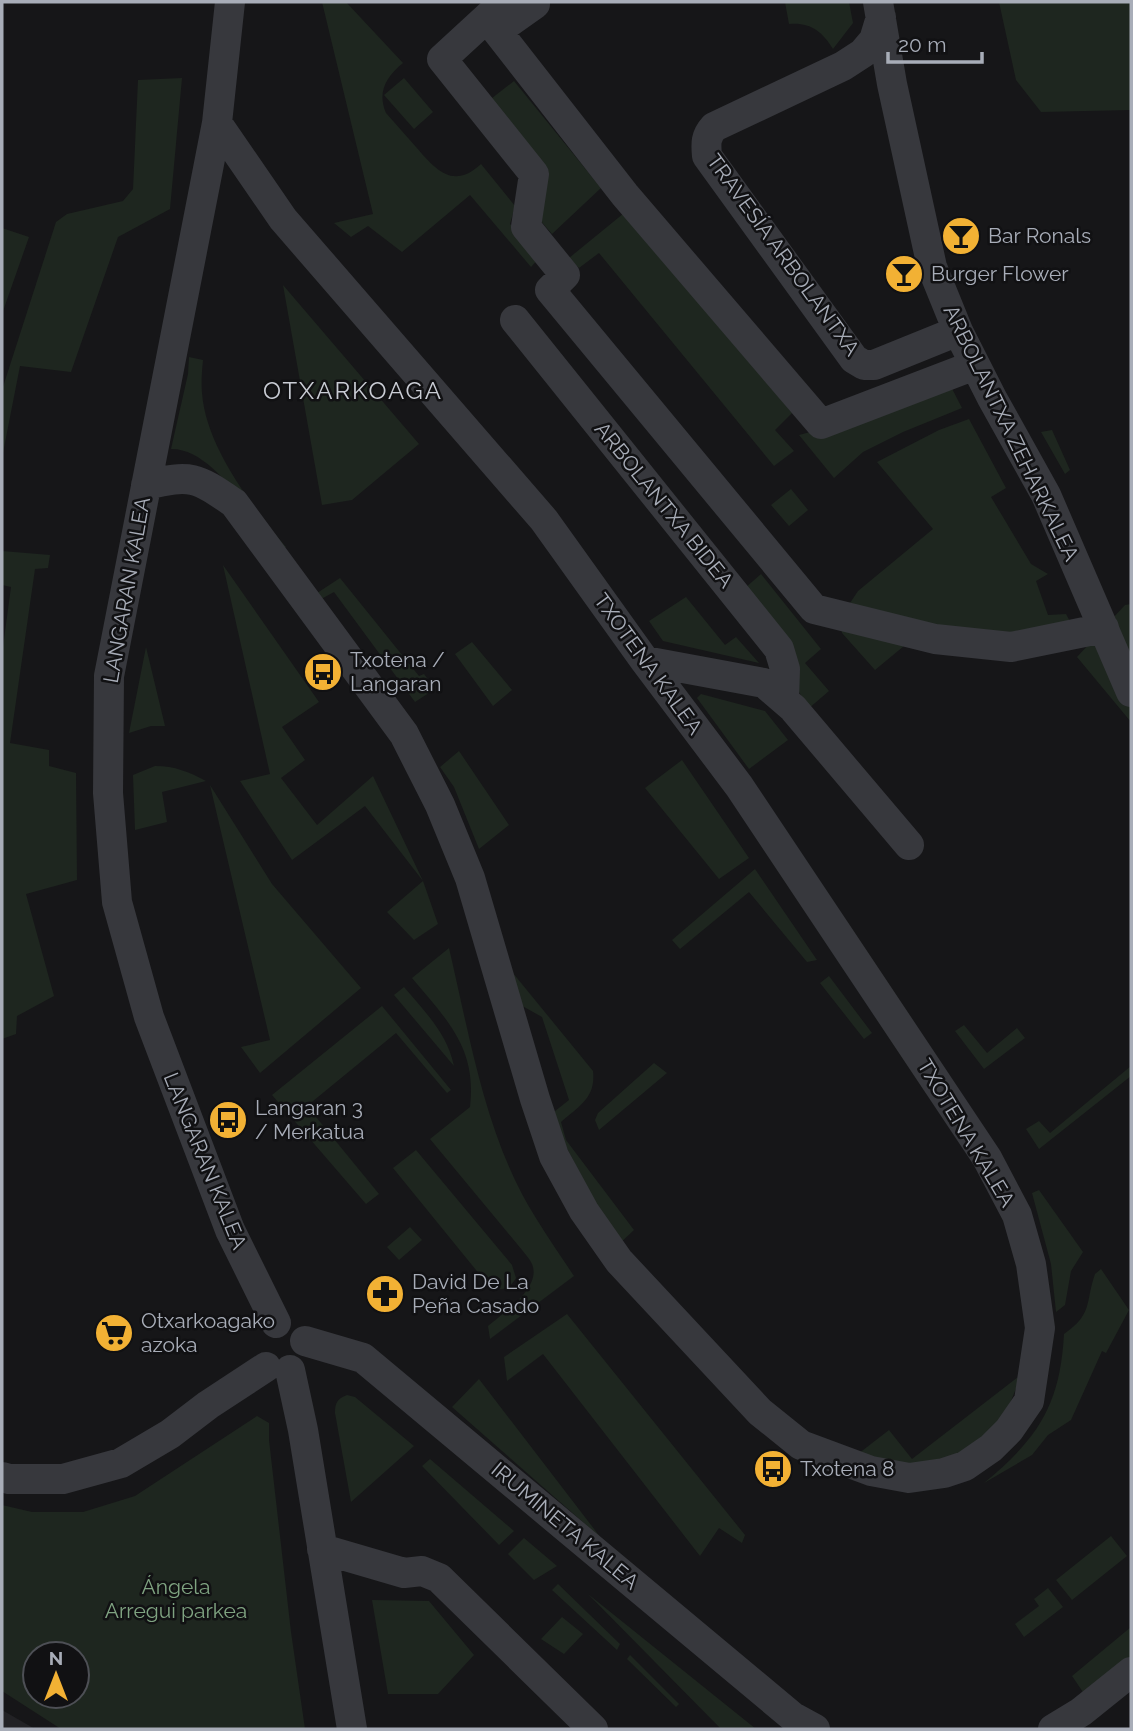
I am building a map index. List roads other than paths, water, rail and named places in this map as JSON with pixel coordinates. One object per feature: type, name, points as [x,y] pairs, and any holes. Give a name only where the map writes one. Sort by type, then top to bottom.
[{"type":"street","name":"LANGARAN KALEA","points":[[230,2],[216,123],[109,676],[108,793],[117,902],[149,1017],[230,1230],[276,1322]]},
{"type":"street","points":[[505,2],[442,59],[534,174],[526,227],[565,275],[550,290],[814,609],[935,639],[1011,647],[1104,628]]},
{"type":"street","points":[[533,2],[535,4],[497,31],[625,195],[821,424],[975,365]]},
{"type":"street","name":"ARBOLANTXA ZEHARKALEA","points":[[880,9],[892,84],[932,267],[975,365],[1046,495],[1131,692]]},
{"type":"street","name":"TRAVESÍA ARBOLANTXA","points":[[880,9],[874,40],[863,53],[843,66],[714,127],[707,135],[707,156],[854,359],[864,365],[874,365],[958,331]]},
{"type":"street","name":"TXOTENA KALEA","points":[[146,485],[177,478],[202,481],[234,503],[404,734],[440,805],[470,878],[554,1156],[583,1211],[619,1261],[760,1412],[800,1445],[871,1472],[909,1478],[944,1473],[965,1466],[991,1448],[1009,1430],[1029,1401],[1040,1328],[1031,1264],[1017,1215],[987,1158],[794,866],[544,520],[283,219],[216,123]]},
{"type":"street","name":"ARBOLANTXA BIDEA","points":[[515,320],[779,649],[785,669],[784,700]]},
{"type":"street","points":[[645,662],[764,683],[793,708],[909,845]]},
{"type":"street","points":[[2,1477],[63,1479],[121,1462],[170,1434],[208,1405],[278,1369],[303,1359],[305,1342],[302,1333],[295,1326],[276,1322],[262,1330],[256,1346],[260,1362],[278,1369],[303,1430],[352,1729]]},
{"type":"street","name":"IRUMINETA KALEA","points":[[305,1342],[363,1358],[793,1717],[815,1729]]},
{"type":"street","points":[[322,1549],[404,1573],[422,1571],[439,1578],[593,1729]]},
{"type":"street","points":[[1053,1729],[1081,1712],[1131,1672]]},
{"type":"place","name":"Bar Ronals","points":[[961,236]]},
{"type":"place","name":"Burger Flower","points":[[904,274]]},
{"type":"place","name":"Txotena / Langaran","points":[[323,672]]},
{"type":"place","name":"Langaran 3 / Merkatua","points":[[228,1120]]},
{"type":"place","name":"David De La Peña Casado","points":[[385,1294]]},
{"type":"place","name":"Otxarkoagako azoka","points":[[114,1333]]},
{"type":"place","name":"Txotena 8","points":[[773,1469]]},
{"type":"district","name":"OTXARKOAGA","points":[[353,391]]},
{"type":"park label","name":"Ángela Arregui parkea","points":[[176,1599]]}]
